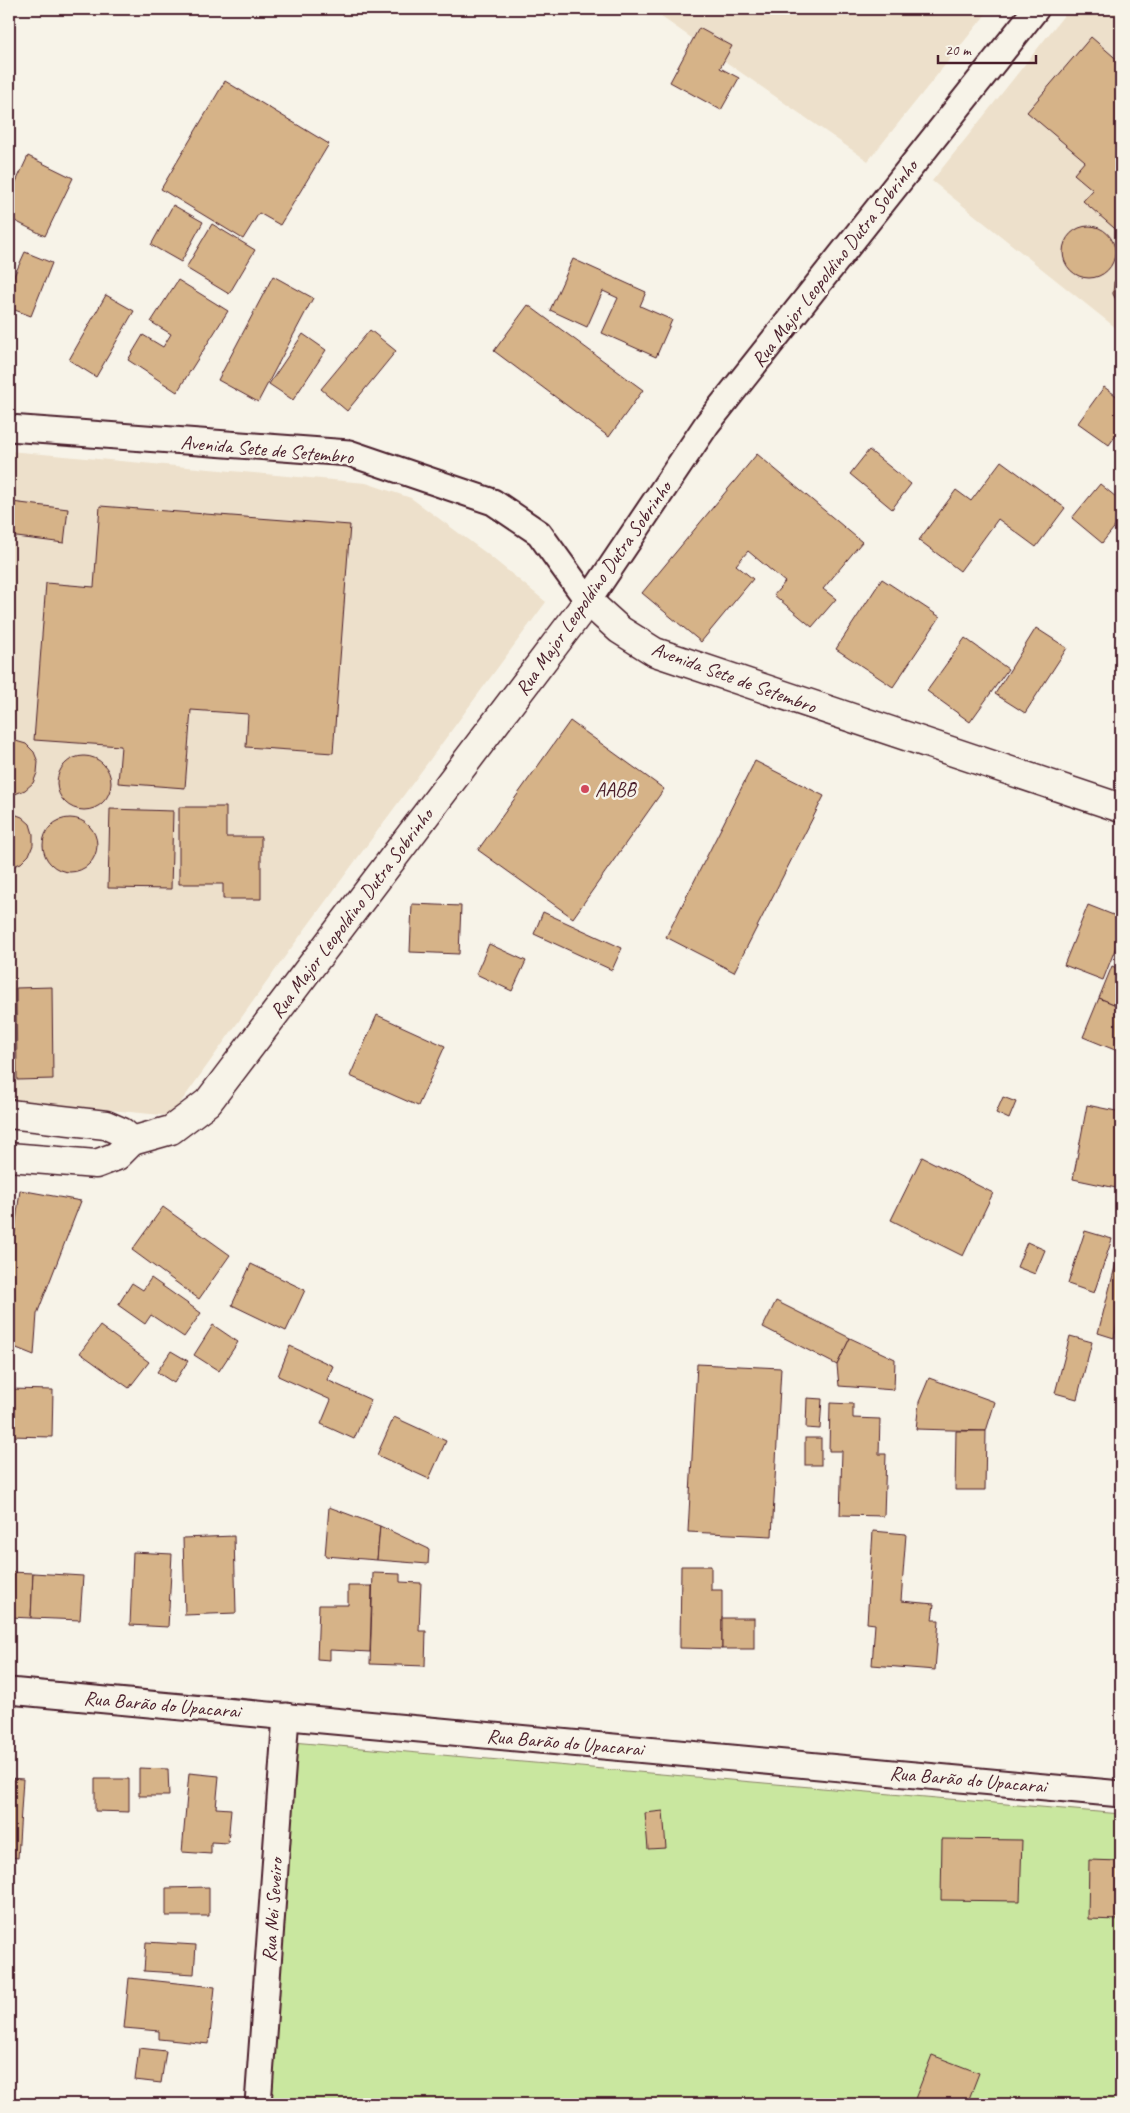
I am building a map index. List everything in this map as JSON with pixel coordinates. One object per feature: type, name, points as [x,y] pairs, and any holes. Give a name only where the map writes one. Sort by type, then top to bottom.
[{"type":"street","name":"Rua Major Leopoldino Dutra Sobrinho","points":[[132,1141],[171,1130],[208,1102],[588,601],[707,424],[1036,9]]},
{"type":"street","name":"Avenida Sete de Setembro","points":[[9,428],[349,453],[493,502],[539,533],[588,601],[620,630],[655,652],[1121,808]]},
{"type":"street","points":[[9,1114],[106,1125],[122,1132],[132,1141],[117,1156],[96,1164],[9,1157]]},
{"type":"street","name":"Rua Barão do Upacarai","points":[[9,1691],[1121,1794]]},
{"type":"street","name":"Rua Nei Seveiro","points":[[258,2104],[286,1716]]},
{"type":"shaded area","points":[[650,9],[990,9],[868,161]]},
{"type":"shaded area","points":[[1069,9],[1121,9],[1121,332],[932,181]]},
{"type":"shaded area","points":[[9,451],[366,483],[411,498],[486,553],[546,602],[289,951],[171,1116],[9,1100]]},
{"type":"green space","points":[[292,1742],[1121,1814],[1121,2104],[272,2104]]},
{"type":"building","points":[[905,9],[916,9],[914,13]]},
{"type":"building","points":[[699,28],[732,46],[720,68],[739,78],[721,110],[670,82]]},
{"type":"building","points":[[1091,37],[1121,63],[1121,234],[1083,201],[1093,190],[1074,174],[1085,161],[1027,112]]},
{"type":"building","points":[[225,81],[329,144],[280,225],[259,213],[243,239],[161,189]]},
{"type":"building","points":[[28,156],[73,178],[45,236],[9,218],[9,197]]},
{"type":"building","points":[[173,205],[203,222],[181,262],[151,245]]},
{"type":"building","points":[[212,224],[255,250],[229,294],[186,268]]},
{"type":"building","points":[[1089,226],[1099,228],[1107,234],[1113,242],[1115,252],[1113,262],[1107,270],[1099,276],[1089,278],[1079,276],[1071,270],[1065,262],[1063,252],[1065,242],[1071,234],[1079,228]]},
{"type":"building","points":[[25,252],[52,263],[31,316],[12,309],[9,317],[9,287]]},
{"type":"building","points":[[573,259],[646,292],[640,306],[672,320],[656,357],[602,333],[618,298],[603,291],[587,327],[550,310]]},
{"type":"building","points":[[1121,272],[1121,309],[1113,294],[1114,282]]},
{"type":"building","points":[[273,276],[313,298],[258,402],[218,380]]},
{"type":"building","points":[[178,280],[228,311],[177,392],[128,360],[143,335],[163,347],[171,334],[151,322]]},
{"type":"building","points":[[106,295],[134,311],[96,377],[69,360]]},
{"type":"building","points":[[528,305],[643,390],[609,437],[494,351]]},
{"type":"building","points":[[370,330],[396,351],[347,411],[321,389]]},
{"type":"building","points":[[303,334],[326,350],[293,400],[269,384]]},
{"type":"building","points":[[1104,387],[1121,399],[1121,428],[1109,445],[1078,423]]},
{"type":"building","points":[[869,450],[911,484],[892,509],[850,474]]},
{"type":"building","points":[[757,454],[862,542],[823,589],[836,599],[812,627],[774,595],[785,582],[748,551],[736,565],[753,579],[701,642],[642,593]]},
{"type":"building","points":[[1001,461],[1065,508],[1036,547],[998,519],[960,571],[919,540],[956,490],[971,501]]},
{"type":"building","points":[[1100,484],[1121,501],[1121,519],[1102,543],[1072,518]]},
{"type":"building","points":[[12,502],[68,509],[64,543],[9,536]]},
{"type":"building","points":[[100,506],[350,525],[333,753],[246,747],[248,714],[191,710],[185,788],[118,783],[121,746],[34,740],[46,583],[94,587]]},
{"type":"building","points":[[882,579],[940,617],[893,687],[836,649]]},
{"type":"building","points":[[1036,628],[1067,648],[1025,713],[995,694]]},
{"type":"building","points":[[965,638],[1008,669],[970,722],[927,691]]},
{"type":"building","points":[[570,721],[664,789],[573,918],[478,850]]},
{"type":"building","points":[[9,739],[26,744],[34,752],[38,762],[37,773],[33,783],[25,790],[15,794],[9,794]]},
{"type":"building","points":[[79,756],[89,756],[99,760],[107,768],[111,783],[107,798],[99,806],[89,810],[79,810],[69,806],[61,798],[57,788],[57,778],[61,768],[69,760]]},
{"type":"building","points":[[755,761],[824,796],[734,972],[666,937]]},
{"type":"building","points":[[179,807],[226,807],[226,837],[261,837],[261,899],[223,899],[223,884],[179,884]]},
{"type":"building","points":[[110,809],[173,811],[171,889],[108,888]]},
{"type":"building","points":[[9,812],[22,817],[30,824],[33,834],[33,845],[29,855],[21,863],[11,867],[9,867]]},
{"type":"building","points":[[65,818],[75,818],[85,822],[93,830],[97,845],[93,860],[85,868],[75,872],[65,872],[55,868],[47,860],[43,850],[43,840],[47,830],[55,822]]},
{"type":"building","points":[[412,904],[461,906],[459,954],[410,952]]},
{"type":"building","points":[[1088,905],[1121,918],[1121,934],[1103,980],[1064,965]]},
{"type":"building","points":[[543,912],[622,948],[612,970],[534,934]]},
{"type":"building","points":[[489,944],[526,961],[512,991],[476,974]]},
{"type":"building","points":[[1112,966],[1121,970],[1121,1007],[1099,998]]},
{"type":"building","points":[[52,987],[53,1079],[17,1080],[16,988]]},
{"type":"building","points":[[1099,998],[1121,1007],[1121,1036],[1115,1050],[1083,1037]]},
{"type":"building","points":[[377,1015],[445,1046],[418,1106],[350,1076]]},
{"type":"building","points":[[1003,1097],[1016,1102],[1009,1119],[996,1113]]},
{"type":"building","points":[[1087,1105],[1121,1112],[1121,1189],[1073,1179]]},
{"type":"building","points":[[922,1157],[993,1193],[963,1256],[891,1220]]},
{"type":"building","points":[[20,1190],[81,1201],[37,1314],[34,1355],[9,1345],[9,1277]]},
{"type":"building","points":[[163,1207],[230,1255],[199,1299],[132,1250]]},
{"type":"building","points":[[1121,1207],[1121,1229],[1117,1228]]},
{"type":"building","points":[[1085,1231],[1112,1239],[1094,1293],[1068,1284]]},
{"type":"building","points":[[1027,1242],[1045,1250],[1035,1274],[1017,1267]]},
{"type":"building","points":[[1116,1263],[1121,1265],[1121,1308],[1114,1338],[1098,1333]]},
{"type":"building","points":[[251,1264],[305,1290],[286,1331],[232,1305]]},
{"type":"building","points":[[151,1278],[201,1313],[184,1337],[151,1315],[145,1324],[118,1305],[132,1283],[143,1290]]},
{"type":"building","points":[[776,1301],[850,1338],[837,1365],[763,1327]]},
{"type":"building","points":[[213,1325],[238,1342],[219,1371],[194,1355]]},
{"type":"building","points":[[100,1326],[149,1362],[129,1388],[80,1353]]},
{"type":"building","points":[[1070,1336],[1092,1342],[1077,1399],[1055,1393]]},
{"type":"building","points":[[850,1338],[895,1359],[894,1390],[839,1386],[837,1365]]},
{"type":"building","points":[[290,1346],[333,1366],[327,1380],[371,1400],[354,1439],[321,1424],[331,1400],[278,1376]]},
{"type":"building","points":[[171,1351],[188,1361],[174,1383],[157,1372]]},
{"type":"building","points":[[697,1364],[781,1368],[772,1536],[688,1532]]},
{"type":"building","points":[[929,1378],[995,1402],[986,1431],[916,1429],[919,1402]]},
{"type":"building","points":[[9,1389],[53,1390],[52,1437],[9,1436]]},
{"type":"building","points":[[807,1398],[822,1399],[820,1429],[806,1428]]},
{"type":"building","points":[[830,1403],[853,1404],[853,1418],[880,1419],[879,1454],[886,1454],[884,1516],[840,1515],[842,1451],[829,1451]]},
{"type":"building","points":[[394,1417],[446,1441],[429,1479],[377,1455]]},
{"type":"building","points":[[956,1431],[986,1431],[985,1490],[955,1490]]},
{"type":"building","points":[[805,1438],[821,1438],[821,1465],[805,1465]]},
{"type":"building","points":[[329,1507],[380,1526],[377,1560],[325,1556]]},
{"type":"building","points":[[380,1526],[429,1549],[428,1564],[377,1560]]},
{"type":"building","points":[[873,1531],[906,1534],[901,1601],[934,1604],[932,1620],[939,1620],[935,1670],[872,1665],[875,1624],[867,1623]]},
{"type":"building","points":[[234,1536],[236,1613],[185,1615],[183,1538]]},
{"type":"building","points":[[133,1552],[172,1554],[168,1627],[130,1625]]},
{"type":"building","points":[[681,1566],[711,1566],[711,1590],[722,1590],[722,1649],[680,1648]]},
{"type":"building","points":[[9,1572],[33,1573],[31,1618],[9,1617]]},
{"type":"building","points":[[33,1573],[83,1576],[80,1620],[31,1618]]},
{"type":"building","points":[[373,1573],[400,1574],[400,1582],[421,1583],[419,1631],[426,1631],[425,1666],[370,1664]]},
{"type":"building","points":[[348,1586],[372,1586],[370,1652],[330,1650],[330,1660],[317,1659],[319,1605],[348,1605]]},
{"type":"building","points":[[722,1618],[754,1618],[754,1649],[722,1649]]},
{"type":"building","points":[[139,1768],[168,1769],[169,1796],[139,1796]]},
{"type":"building","points":[[189,1773],[219,1776],[216,1808],[231,1809],[228,1843],[211,1842],[211,1854],[182,1852]]},
{"type":"building","points":[[9,1778],[23,1779],[18,1858],[9,1857]]},
{"type":"building","points":[[95,1779],[129,1779],[129,1812],[95,1811]]},
{"type":"building","points":[[663,1811],[666,1848],[648,1849],[645,1813]]},
{"type":"building","points":[[942,1839],[1022,1840],[1020,1901],[941,1900]]},
{"type":"building","points":[[1089,1860],[1121,1861],[1119,1920],[1088,1919]]},
{"type":"building","points":[[209,1887],[209,1916],[166,1916],[166,1888]]},
{"type":"building","points":[[146,1942],[196,1945],[194,1974],[144,1971]]},
{"type":"building","points":[[129,1978],[215,1987],[209,2044],[159,2039],[159,2031],[124,2028]]},
{"type":"building","points":[[139,2048],[166,2051],[161,2083],[135,2080]]},
{"type":"building","points":[[932,2055],[979,2073],[967,2104],[913,2104]]},
{"type":"place","name":"AABB","points":[[585,789]]}]
